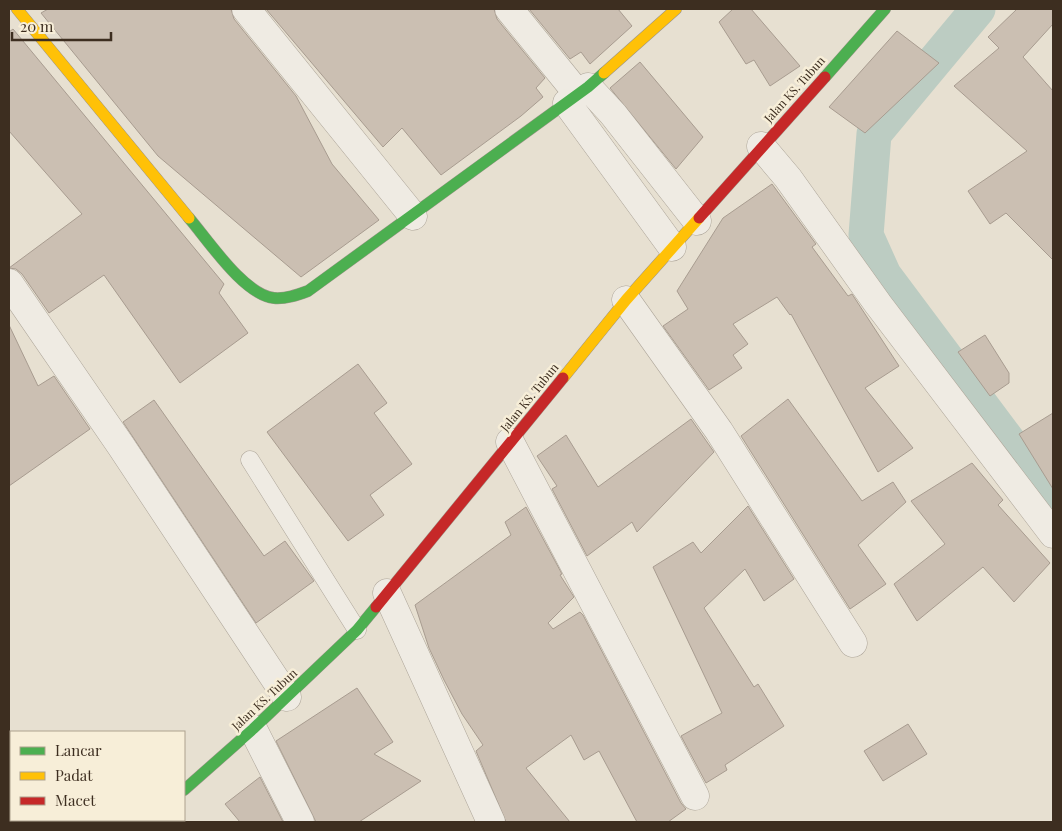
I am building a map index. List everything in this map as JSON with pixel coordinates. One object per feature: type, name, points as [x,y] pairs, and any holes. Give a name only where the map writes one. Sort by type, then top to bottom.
[{"type":"street","points":[[17,9],[243,283],[272,298],[308,291],[413,216],[578,95],[676,9]]},
{"type":"street","points":[[246,9],[413,216]]},
{"type":"street","points":[[509,9],[578,95],[672,247]]},
{"type":"street","name":"Jalan KS. Tubun","points":[[185,789],[287,697],[357,630],[626,300],[761,146],[885,9]]},
{"type":"street","points":[[578,95],[613,114],[697,220]]},
{"type":"street","points":[[761,146],[788,178],[878,304],[1053,534]]},
{"type":"street","points":[[9,283],[121,446],[287,697]]},
{"type":"street","points":[[626,300],[719,431],[853,643]]},
{"type":"street","points":[[510,442],[695,796]]},
{"type":"street","points":[[387,593],[491,822]]},
{"type":"street","points":[[252,729],[300,822]]},
{"type":"lane","points":[[250,460],[357,630]]},
{"type":"building","points":[[48,9],[231,9],[234,19],[296,96],[332,164],[379,220],[301,277],[158,156],[41,13]]},
{"type":"building","points":[[266,9],[494,9],[497,19],[545,78],[536,88],[543,97],[521,116],[441,175],[402,128],[383,147]]},
{"type":"building","points":[[529,9],[618,9],[632,26],[590,64],[581,52],[570,59]]},
{"type":"building","points":[[733,9],[751,9],[800,66],[770,86],[754,60],[746,64],[719,22]]},
{"type":"building","points":[[1017,9],[1053,9],[1053,24],[1023,57],[1053,91],[1053,260],[1006,213],[990,224],[968,191],[1027,151],[954,86],[999,48],[988,37]]},
{"type":"building","points":[[13,29],[224,284],[219,293],[248,333],[180,383],[104,275],[49,313],[22,274],[16,269],[9,268],[82,214],[9,131],[9,32]]},
{"type":"building","points":[[897,31],[939,63],[865,133],[829,107]]},
{"type":"building","points":[[640,62],[703,137],[676,169],[610,88]]},
{"type":"building","points":[[772,184],[816,244],[812,247],[848,296],[852,294],[899,366],[865,388],[913,448],[878,472],[791,314],[777,297],[733,324],[748,344],[733,355],[742,368],[709,390],[663,326],[688,309],[677,291],[723,218]]},
{"type":"building","points":[[9,325],[38,386],[54,376],[90,429],[9,486]]},
{"type":"building","points":[[985,335],[1009,373],[1009,383],[990,396],[958,352]]},
{"type":"building","points":[[358,364],[387,403],[374,413],[412,464],[370,495],[384,515],[348,541],[267,432]]},
{"type":"building","points":[[788,399],[862,501],[893,482],[906,502],[858,545],[886,584],[850,609],[741,436]]},
{"type":"building","points":[[154,400],[264,556],[285,541],[314,581],[256,623],[123,422]]},
{"type":"building","points":[[1053,413],[1053,489],[1019,434]]},
{"type":"building","points":[[691,419],[714,452],[637,532],[632,522],[587,556],[552,489],[557,486],[537,456],[566,435],[598,487]]},
{"type":"building","points":[[972,463],[1003,500],[998,505],[1050,563],[1014,602],[983,567],[917,621],[894,584],[945,544],[911,501]]},
{"type":"building","points":[[748,506],[794,579],[764,601],[745,569],[704,608],[754,687],[758,684],[784,726],[725,765],[727,770],[706,783],[681,736],[722,713],[653,567],[693,542],[701,553]]},
{"type":"building","points":[[526,507],[562,574],[560,575],[574,597],[548,623],[553,629],[580,612],[583,615],[681,803],[686,809],[668,822],[637,822],[599,751],[584,760],[571,735],[526,768],[570,822],[506,822],[476,751],[483,745],[462,714],[444,680],[429,648],[415,605],[511,535],[505,522]]},
{"type":"building","points":[[357,688],[393,742],[374,754],[421,781],[359,822],[316,822],[276,741]]},
{"type":"building","points":[[908,724],[927,754],[883,781],[864,751]]},
{"type":"building","points":[[260,777],[283,822],[240,822],[225,804]]},
{"type":"waterway","points":[[978,9],[874,134],[866,235],[884,275],[1053,501]]},
{"type":"traffic: fast","points":[[825,77],[885,9]]},
{"type":"traffic: fast","points":[[189,218],[227,265],[239,277],[263,295],[278,298],[308,291],[588,87],[604,73]]},
{"type":"traffic: fast","points":[[185,789],[253,729],[357,630],[376,607]]},
{"type":"traffic: slow","points":[[17,9],[189,218]]},
{"type":"traffic: slow","points":[[604,73],[676,9]]},
{"type":"traffic: slow","points":[[563,378],[626,300],[699,218]]},
{"type":"traffic: jam","points":[[699,218],[825,77]]},
{"type":"traffic: jam","points":[[376,607],[563,378]]}]
